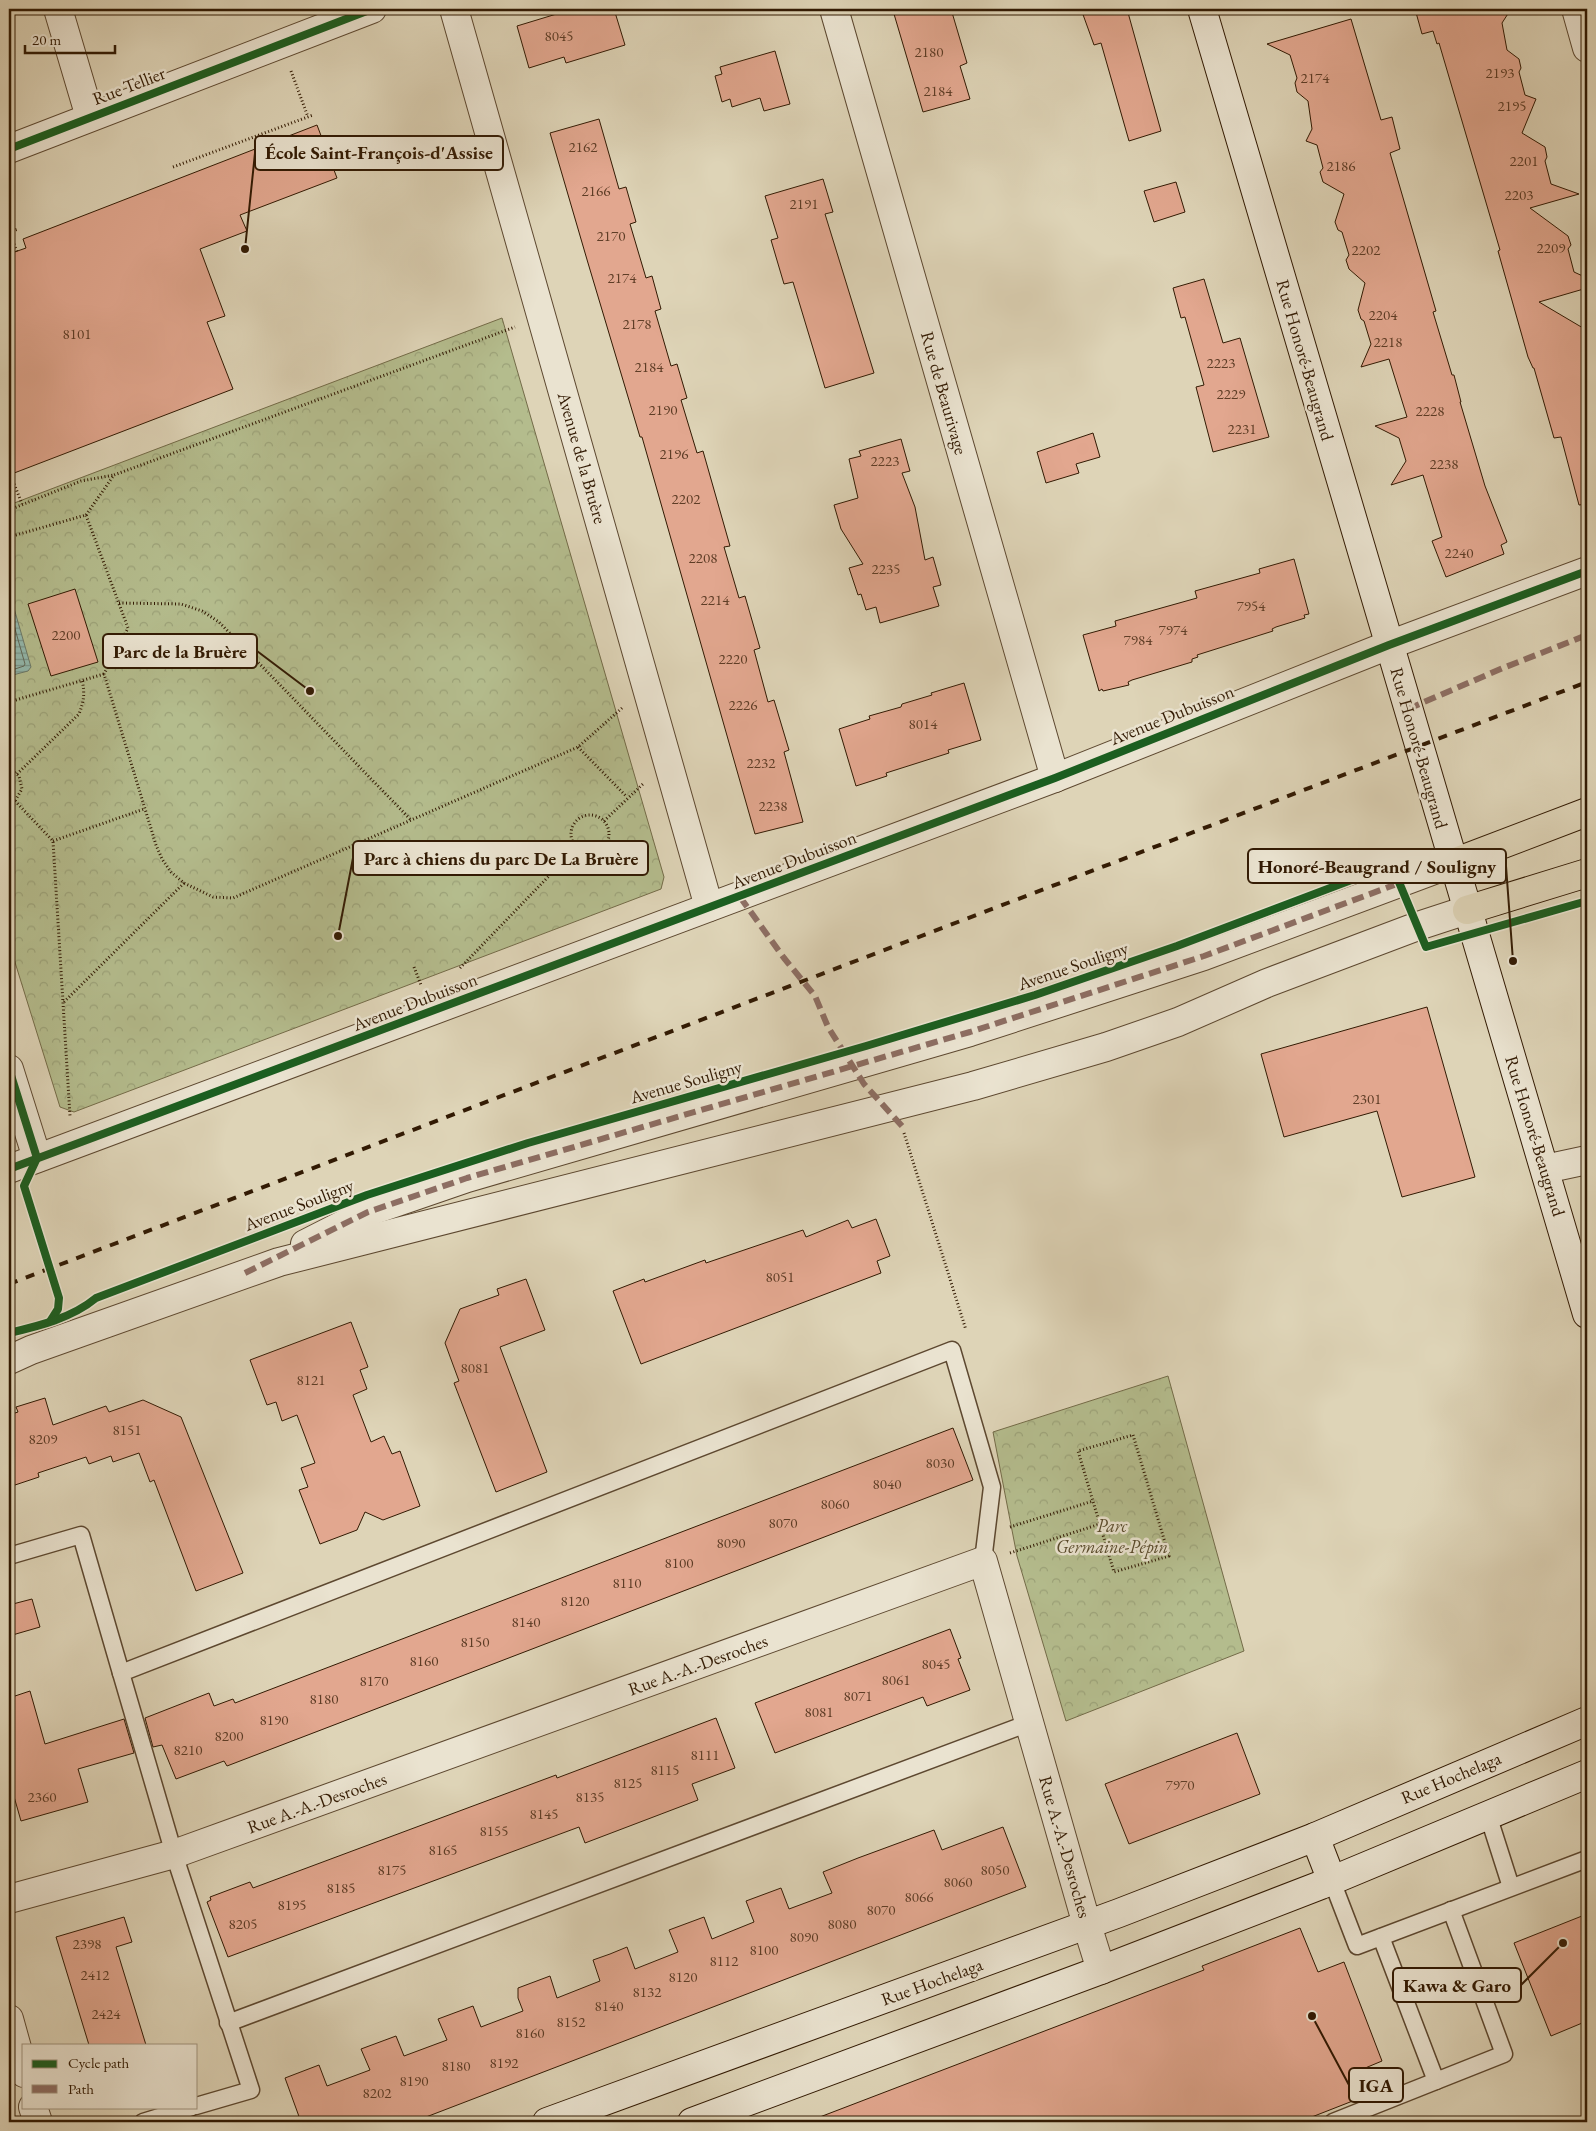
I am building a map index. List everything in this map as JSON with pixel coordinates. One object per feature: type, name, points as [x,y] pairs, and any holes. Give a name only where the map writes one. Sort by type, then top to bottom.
[{"type":"highway","name":"Avenue Souligny","points":[[1453,863],[1587,812]]},
{"type":"highway","name":"Avenue Souligny","points":[[1467,910],[1587,873]]},
{"type":"street","points":[[58,9],[90,117]]},
{"type":"street","name":"Rue Tellier","points":[[9,149],[372,9]]},
{"type":"street","name":"Avenue de la Bruère","points":[[454,9],[709,907]]},
{"type":"street","name":"Rue de Beaurivage","points":[[834,9],[1055,778]]},
{"type":"street","name":"Rue Honoré-Beaugrand","points":[[1202,9],[1453,863],[1546,1169],[1587,1314]]},
{"type":"street","points":[[1576,9],[1587,48]]},
{"type":"street","name":"Avenue Dubuisson","points":[[9,1169],[1055,778],[1389,645],[1587,570]]},
{"type":"street","name":"Avenue Souligny","points":[[245,1273],[368,1212],[458,1181],[970,1032],[1204,956],[1453,863]]},
{"type":"street","name":"Avenue Souligny","points":[[9,1360],[31,1350],[245,1273],[316,1252],[973,1086],[1055,1063],[1178,1022],[1267,983],[1418,926],[1467,910]]},
{"type":"street","points":[[9,1070],[38,1158]]},
{"type":"street","points":[[1546,1169],[1587,1160]]},
{"type":"street","name":"Rue A.-A.-Desroches","points":[[9,1899],[174,1854],[984,1548],[1029,1723],[1101,1970]]},
{"type":"street","name":"Rue Hochelaga","points":[[547,2122],[1087,1925],[1315,1837],[1587,1721]]},
{"type":"street","points":[[692,2122],[1101,1970],[1332,1881],[1587,1774]]},
{"type":"street","points":[[1315,1837],[1332,1881]]},
{"type":"street","points":[[9,2019],[22,2066]]},
{"type":"street","points":[[34,2108],[38,2122]]},
{"type":"lane","points":[[121,1673],[952,1350],[992,1487],[984,1548]]},
{"type":"lane","points":[[9,1556],[82,1535],[174,1854],[250,2090],[198,2105]]},
{"type":"lane","points":[[228,2023],[1029,1723]]},
{"type":"lane","points":[[1488,1815],[1511,1887]]},
{"type":"lane","points":[[1332,1881],[1357,1946],[1587,1859]]},
{"type":"lane","points":[[1333,2122],[1504,2054],[1451,1910]]},
{"type":"lane","points":[[1381,1936],[1436,2081]]},
{"type":"lane","points":[[143,2122],[189,2108]]},
{"type":"path","points":[[281,45],[308,117]]},
{"type":"path","points":[[173,167],[313,115]]},
{"type":"path","points":[[17,252],[9,232],[18,229]]},
{"type":"path","points":[[9,510],[81,482],[114,475],[542,317]]},
{"type":"path","points":[[9,471],[22,504]]},
{"type":"path","points":[[9,537],[86,515],[114,475]]},
{"type":"path","points":[[86,515],[128,628],[104,674],[144,809],[162,859],[171,872],[184,883],[213,897],[233,898],[578,747],[647,686]]},
{"type":"path","points":[[118,603],[181,604],[202,611],[219,622],[411,820]]},
{"type":"path","points":[[9,702],[104,674]]},
{"type":"path","points":[[17,774],[80,714],[85,692],[82,680]]},
{"type":"path","points":[[578,747],[627,797]]},
{"type":"path","points":[[604,821],[627,797],[668,763]]},
{"type":"path","points":[[9,768],[17,774],[22,789],[15,801],[9,805]]},
{"type":"path","points":[[15,801],[52,841],[72,1146]]},
{"type":"path","points":[[52,841],[144,809]]},
{"type":"path","points":[[585,816],[598,817],[604,821],[609,832],[604,848],[593,854],[576,848],[571,836],[574,823],[585,816]]},
{"type":"path","points":[[454,974],[576,848]]},
{"type":"path","points":[[63,1002],[184,883]]},
{"type":"path","points":[[902,1126],[971,1346],[952,1350]]},
{"type":"path","points":[[1133,1436],[1169,1556],[1114,1572],[1093,1501],[1078,1451],[1133,1436]]},
{"type":"path","points":[[984,1548],[1093,1501]]},
{"type":"path","points":[[984,1548],[1100,1524]]},
{"type":"green space","points":[[502,318],[664,877],[661,889],[74,1112],[60,1107],[9,943],[9,505]]},
{"type":"green space","name":"Parc Germaine-Pépin","points":[[1168,1376],[1244,1651],[1066,1721],[1017,1556],[993,1432]]},
{"type":"water","points":[[9,591],[31,667],[28,671],[9,676]]},
{"type":"building","points":[[573,9],[614,9],[625,45],[566,63],[564,57],[529,68],[517,26]]},
{"type":"building","points":[[912,9],[951,9],[967,63],[960,66],[970,99],[923,112],[894,14]]},
{"type":"building","points":[[1081,9],[1127,9],[1161,131],[1129,141],[1101,43],[1094,45]]},
{"type":"building","points":[[1415,9],[1511,9],[1502,23],[1507,50],[1519,59],[1521,68],[1519,72],[1525,95],[1536,99],[1522,133],[1545,147],[1547,157],[1545,161],[1551,184],[1579,194],[1530,208],[1568,236],[1571,245],[1568,249],[1574,272],[1587,278],[1587,288],[1539,302],[1583,328],[1587,346],[1587,504],[1579,505],[1561,437],[1554,438],[1534,368],[1528,357],[1498,251],[1500,250],[1439,43],[1437,44],[1433,31],[1422,34]]},
{"type":"building","points":[[1351,19],[1381,120],[1392,117],[1400,149],[1390,153],[1436,311],[1433,312],[1452,375],[1454,375],[1485,486],[1507,542],[1501,545],[1504,554],[1446,577],[1432,541],[1442,537],[1423,475],[1391,485],[1406,461],[1399,438],[1375,426],[1407,417],[1389,359],[1361,367],[1371,344],[1364,321],[1361,319],[1358,310],[1365,283],[1349,269],[1346,260],[1349,255],[1342,232],[1338,230],[1335,222],[1344,194],[1323,182],[1320,172],[1323,168],[1317,145],[1306,141],[1312,129],[1308,101],[1297,92],[1295,83],[1297,78],[1290,55],[1267,44]]},
{"type":"building","points":[[775,51],[790,104],[764,111],[760,98],[732,107],[730,99],[722,102],[715,76],[722,74],[720,67]]},
{"type":"building","points":[[599,119],[619,189],[626,187],[636,222],[630,224],[646,278],[652,276],[661,309],[655,311],[671,366],[677,364],[687,398],[681,400],[697,453],[703,451],[730,546],[724,547],[739,598],[745,596],[760,648],[754,650],[768,702],[774,700],[789,750],[784,752],[803,822],[755,834],[642,437],[640,437],[550,133]]},
{"type":"building","points":[[317,125],[337,178],[240,215],[247,231],[200,249],[225,316],[207,322],[233,389],[9,475],[9,254],[26,248],[23,239]]},
{"type":"building","points":[[823,179],[833,212],[825,214],[874,373],[825,388],[793,282],[784,284],[771,240],[778,238],[765,196]]},
{"type":"building","points":[[1176,182],[1185,212],[1154,222],[1144,191]]},
{"type":"building","points":[[1204,279],[1223,343],[1240,338],[1269,437],[1213,452],[1196,387],[1204,385],[1185,317],[1181,318],[1173,288]]},
{"type":"building","points":[[1093,433],[1100,457],[1076,464],[1079,473],[1046,483],[1037,452]]},
{"type":"building","points":[[901,439],[910,471],[902,473],[915,507],[925,560],[933,557],[941,585],[933,587],[939,606],[880,623],[876,607],[866,610],[861,594],[858,595],[849,568],[863,564],[841,529],[834,505],[858,498],[849,459],[861,456],[859,451]]},
{"type":"building","points":[[1294,559],[1309,614],[1304,615],[1305,618],[1276,627],[1272,629],[1273,631],[1197,655],[1198,657],[1192,659],[1192,662],[1132,680],[1128,682],[1129,685],[1099,691],[1083,635],[1116,626],[1115,621],[1197,598],[1195,591],[1260,573],[1259,569]]},
{"type":"building","points":[[75,589],[98,662],[51,676],[28,604]]},
{"type":"building","points":[[964,683],[981,740],[948,750],[949,753],[886,773],[887,776],[856,786],[839,729],[870,719],[869,716],[901,707],[902,704],[932,695],[931,693]]},
{"type":"building","points":[[1427,1007],[1475,1177],[1402,1197],[1377,1111],[1284,1137],[1261,1054]]},
{"type":"building","points":[[876,1219],[890,1256],[877,1261],[881,1273],[641,1364],[613,1291],[644,1279],[645,1282],[705,1260],[706,1263],[803,1230],[806,1237],[848,1220],[852,1228]]},
{"type":"building","points":[[526,1279],[545,1330],[500,1347],[547,1472],[496,1492],[454,1383],[459,1381],[445,1343],[460,1309],[499,1295],[497,1289]]},
{"type":"building","points":[[351,1322],[368,1367],[360,1370],[367,1389],[353,1395],[371,1442],[384,1436],[392,1454],[400,1451],[420,1506],[383,1520],[365,1512],[357,1530],[320,1544],[299,1490],[308,1487],[301,1468],[315,1463],[297,1415],[282,1421],[276,1402],[267,1405],[250,1360]]},
{"type":"building","points":[[45,1398],[53,1425],[106,1406],[109,1412],[143,1400],[181,1417],[243,1573],[196,1591],[154,1480],[150,1482],[139,1453],[113,1462],[111,1456],[89,1464],[86,1457],[38,1473],[39,1477],[9,1487],[9,1415],[18,1412],[16,1407]]},
{"type":"building","points":[[953,1428],[973,1480],[227,1766],[224,1761],[176,1779],[162,1745],[153,1747],[145,1718],[209,1693],[214,1706],[233,1699],[235,1703]]},
{"type":"building","points":[[32,1599],[40,1627],[9,1636],[9,1605]]},
{"type":"building","points":[[950,1629],[961,1658],[958,1659],[970,1690],[927,1706],[923,1697],[775,1753],[755,1703]]},
{"type":"building","points":[[30,1691],[45,1744],[124,1719],[134,1753],[78,1769],[88,1802],[21,1821],[9,1779],[9,1698]]},
{"type":"building","points":[[716,1718],[735,1768],[692,1784],[698,1800],[585,1843],[579,1827],[228,1957],[207,1902],[211,1900],[210,1897],[250,1882],[253,1888],[556,1775],[557,1778]]},
{"type":"building","points":[[1237,1733],[1260,1794],[1129,1844],[1105,1784]]},
{"type":"building","points":[[1003,1827],[1026,1887],[413,2122],[412,2119],[402,2122],[301,2122],[285,2078],[319,2065],[327,2086],[370,2070],[361,2049],[396,2036],[404,2056],[447,2040],[438,2019],[473,2006],[481,2027],[523,2011],[518,1998],[518,1988],[550,1976],[557,1998],[600,1981],[593,1960],[627,1947],[635,1969],[678,1952],[669,1930],[704,1917],[712,1939],[754,1922],[746,1901],[781,1888],[789,1909],[832,1893],[823,1872],[858,1858],[934,1830],[942,1850]]},
{"type":"building","points":[[1587,1914],[1587,2021],[1551,2036],[1514,1943]]},
{"type":"building","points":[[124,1917],[132,1942],[116,1947],[146,2044],[89,2044],[56,1937]]},
{"type":"building","points":[[1300,1928],[1318,1972],[1344,1962],[1382,2061],[1358,2071],[1368,2095],[1299,2122],[813,2122],[812,2120],[1204,1970],[1202,1966]]},
{"type":"railway","points":[[9,1284],[1587,682]]},
{"type":"marked path","points":[[1408,709],[1503,668],[1587,635]]},
{"type":"marked path","points":[[245,1273],[368,1212],[467,1178],[970,1032],[1204,956],[1453,863]]},
{"type":"marked path","points":[[740,897],[784,958],[815,996],[828,1027],[864,1084],[902,1126]]},
{"type":"cycle path","points":[[9,149],[372,9]]},
{"type":"cycle path","points":[[9,1169],[1055,778],[1389,645],[1587,571]]},
{"type":"cycle path","points":[[9,1333],[66,1316],[96,1298],[367,1195],[528,1143],[866,1046],[1035,995],[1177,946],[1383,868],[1392,869],[1396,875],[1426,947],[1587,901]]},
{"type":"cycle path","points":[[9,1069],[37,1158],[24,1186],[59,1298],[58,1309],[51,1320]]},
{"type":"place","name":"École Saint-François-d'Assise","points":[[245,249]]},
{"type":"place","name":"Parc de la Bruère","points":[[310,691]]},
{"type":"place","name":"Parc à chiens du parc De La Bruère","points":[[338,936]]},
{"type":"place","name":"Honoré-Beaugrand / Souligny","points":[[1513,961]]},
{"type":"place","name":"Kawa & Garo","points":[[1563,1943]]},
{"type":"place","name":"IGA","points":[[1312,2016]]}]
